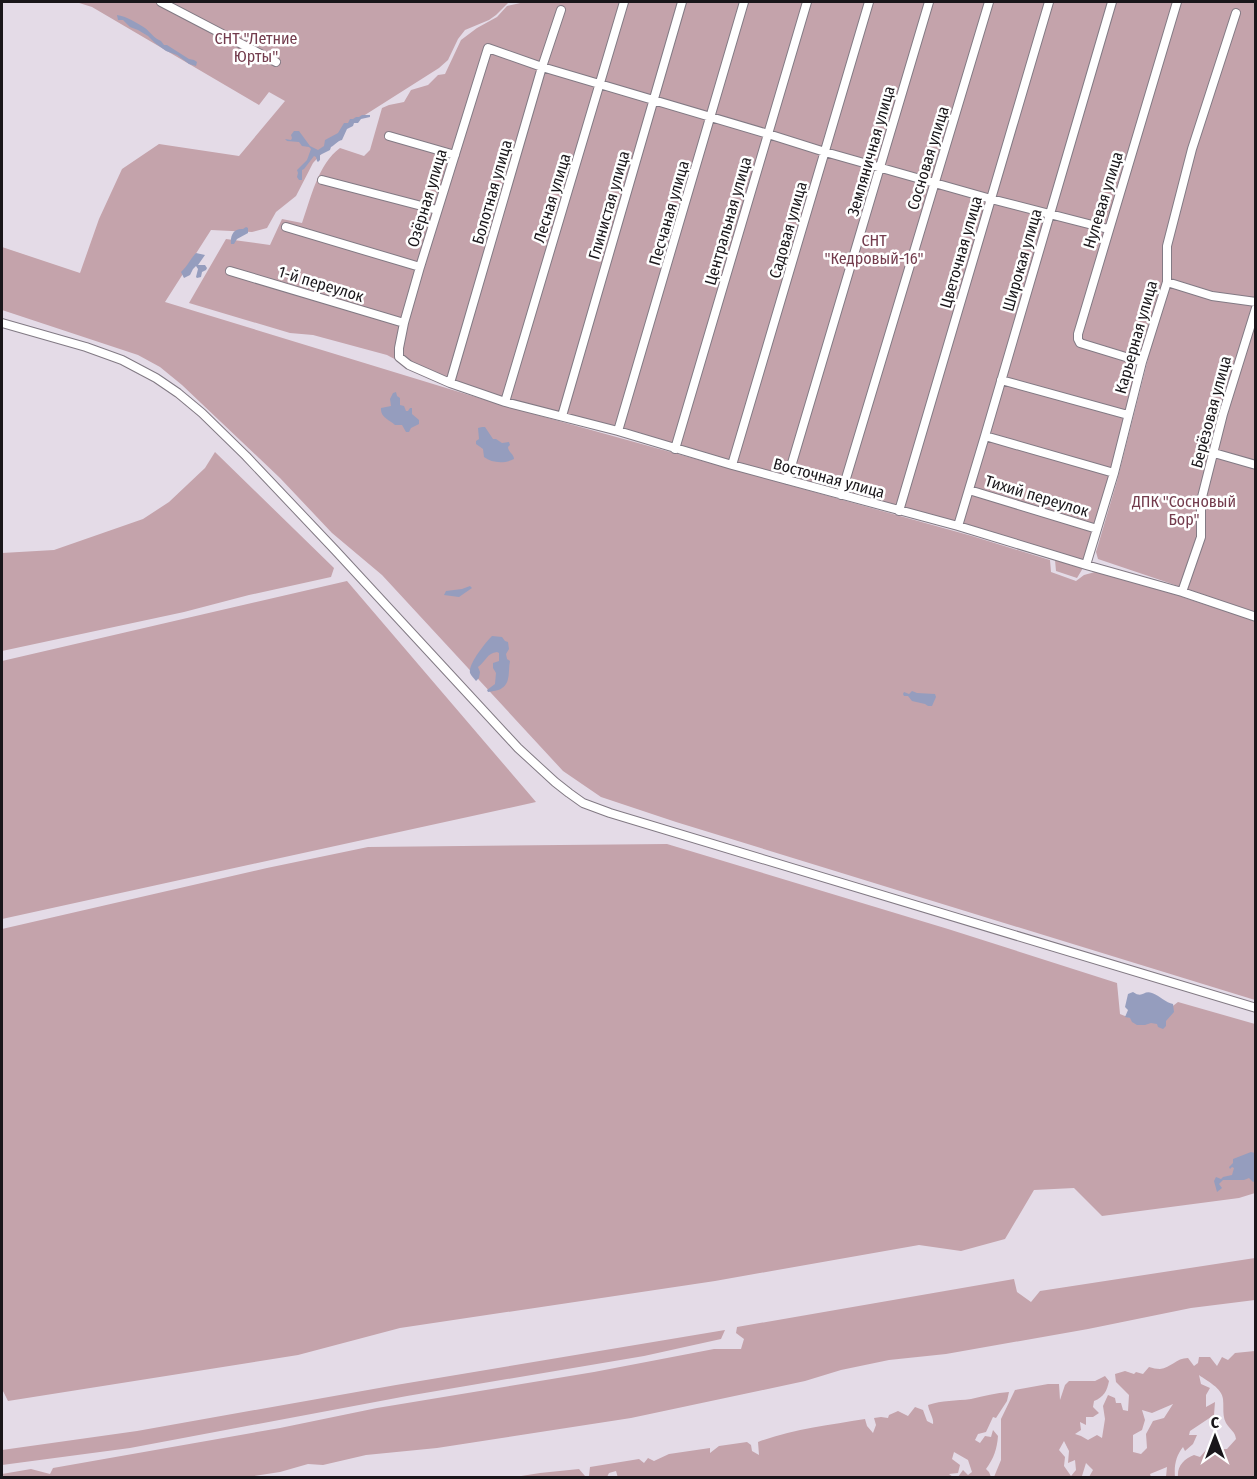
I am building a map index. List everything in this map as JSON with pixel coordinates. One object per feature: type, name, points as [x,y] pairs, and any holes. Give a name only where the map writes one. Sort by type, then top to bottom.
[{"type":"street","points":[[161,2],[276,62]]},
{"type":"street","name":"Лесная улица","points":[[505,402],[624,2]]},
{"type":"street","name":"Глинистая улица","points":[[562,416],[682,2]]},
{"type":"street","name":"Песчаная улица","points":[[618,431],[744,2]]},
{"type":"street","name":"Центральная улица","points":[[675,449],[807,2]]},
{"type":"street","name":"Садовая улица","points":[[732,465],[869,2]]},
{"type":"street","name":"Земляничная улица","points":[[787,480],[929,2]]},
{"type":"street","name":"Сосновая улица","points":[[841,495],[989,2]]},
{"type":"street","name":"Цветочная улица","points":[[899,511],[1049,2]]},
{"type":"street","name":"Широкая улица","points":[[957,526],[1112,2]]},
{"type":"street","name":"Нулевая улица","points":[[1142,362],[1080,343],[1078,334],[1177,2]]},
{"type":"street","name":"Болотная улица","points":[[450,383],[542,67],[561,10]]},
{"type":"street","name":"Карьерная улица","points":[[1086,565],[1114,474],[1142,362],[1167,282],[1168,239],[1192,149],[1236,13]]},
{"type":"street","name":"Озёрная улица","points":[[399,357],[404,323],[420,267],[488,48],[542,67]]},
{"type":"street","points":[[542,67],[880,169],[1108,229]]},
{"type":"street","points":[[389,136],[454,155]]},
{"type":"street","points":[[322,180],[437,210]]},
{"type":"street","points":[[286,227],[420,267]]},
{"type":"street","name":"1-й переулок","points":[[230,271],[404,323]]},
{"type":"street","points":[[1167,282],[1212,296],[1256,302]]},
{"type":"street","name":"Берёзовая улица","points":[[1182,592],[1202,537],[1201,501],[1223,414],[1256,308]]},
{"type":"street","points":[[2,323],[86,347],[122,360],[156,378],[186,399],[246,456],[311,524],[518,748],[555,782],[583,802],[610,813],[1256,1008]]},
{"type":"street","name":"Восточная улица","points":[[399,357],[409,365],[450,383],[505,402],[618,431],[732,465],[957,526],[1182,592],[1256,617]]},
{"type":"street","points":[[1001,380],[1128,415]]},
{"type":"street","points":[[985,436],[1114,474]]},
{"type":"street","points":[[1214,453],[1256,465]]},
{"type":"street","name":"Тихий переулок","points":[[969,490],[1097,529]]},
{"type":"green space","name":"СНТ \"Летние Юрты\"","points":[[76,2],[513,2],[508,3],[489,20],[465,30],[448,60],[439,68],[346,127],[313,163],[296,196],[276,212],[267,228],[252,232],[211,230],[165,302],[512,408],[972,536],[1050,560],[1051,572],[1076,581],[1084,575],[1095,572],[1173,593],[1255,621],[1255,1000],[601,797],[563,771],[382,575],[332,533],[280,478],[160,367],[138,355],[2,310],[2,247],[80,273],[99,219],[122,169],[159,144],[239,156],[285,101],[269,92],[259,105],[92,7]]},
{"type":"green space","name":"СНТ \"Кедровый-16\"","points":[[525,2],[1255,2],[1255,612],[1098,559],[1096,552],[1117,481],[1148,359],[1139,357],[1115,462],[1083,568],[1077,578],[1056,571],[1055,560],[901,513],[507,405],[439,383],[387,355],[313,335],[290,333],[189,303],[226,239],[270,245],[282,219],[302,223],[316,182],[332,155],[340,148],[364,156],[370,150],[382,108],[404,102],[411,90],[428,85],[438,75],[445,74],[461,40],[497,17],[507,6]]},
{"type":"green space","points":[[215,452],[334,568],[331,577],[184,612],[2,651],[2,553],[54,550],[143,519],[169,502],[205,468]]},
{"type":"green space","points":[[347,581],[536,802],[2,919],[2,661]]},
{"type":"green space","points":[[667,844],[1117,983],[1120,1014],[1130,1018],[1145,1020],[1157,1017],[1178,1002],[1255,1024],[1255,1193],[1239,1198],[1102,1216],[1074,1188],[1034,1190],[1005,1239],[961,1251],[919,1245],[715,1281],[400,1328],[298,1355],[8,1401],[2,1389],[2,929],[368,847]]},
{"type":"green space","points":[[1255,1258],[1255,1300],[1191,1308],[946,1354],[889,1360],[841,1370],[805,1381],[631,1418],[437,1448],[366,1455],[323,1465],[308,1464],[280,1472],[248,1477],[2,1477],[2,1474],[31,1469],[50,1474],[53,1468],[280,1428],[377,1408],[594,1372],[714,1349],[741,1349],[744,1339],[736,1333],[737,1327],[1014,1279],[1017,1292],[1031,1302],[1040,1291]]},
{"type":"green space","points":[[725,1330],[721,1339],[644,1356],[407,1396],[130,1448],[2,1465],[2,1450],[137,1431]]},
{"type":"green space","points":[[1255,1351],[1255,1477],[1178,1477],[1180,1466],[1187,1459],[1194,1455],[1200,1457],[1206,1450],[1227,1449],[1236,1439],[1225,1420],[1220,1391],[1199,1375],[1201,1384],[1210,1388],[1206,1395],[1206,1407],[1215,1402],[1214,1415],[1190,1431],[1189,1435],[1197,1435],[1193,1444],[1185,1451],[1183,1447],[1179,1454],[1175,1465],[1175,1477],[1166,1477],[1167,1467],[1150,1474],[1151,1477],[1089,1477],[1093,1470],[1086,1463],[1083,1477],[994,1477],[1001,1460],[1001,1419],[1015,1390],[1059,1384],[1060,1400],[1065,1385],[1069,1381],[1095,1381],[1105,1376],[1109,1381],[1107,1388],[1103,1396],[1094,1401],[1093,1407],[1099,1413],[1093,1417],[1086,1417],[1086,1425],[1080,1422],[1081,1430],[1075,1434],[1088,1440],[1097,1435],[1102,1438],[1105,1419],[1103,1406],[1108,1395],[1115,1398],[1116,1403],[1121,1403],[1123,1410],[1128,1411],[1129,1395],[1116,1382],[1115,1374],[1125,1371],[1143,1374],[1149,1367],[1164,1368],[1188,1358],[1194,1366],[1198,1363],[1199,1357],[1210,1357],[1217,1366],[1222,1357],[1228,1360],[1235,1353]],"holes":[[[1173,1404],[1164,1418],[1153,1421],[1146,1434],[1147,1448],[1141,1454],[1133,1452],[1133,1435],[1142,1430],[1145,1420],[1142,1410],[1152,1413]],[[1064,1441],[1069,1451],[1068,1463],[1075,1460],[1076,1470],[1071,1476],[1064,1466],[1065,1457],[1059,1450]]]},
{"type":"green space","points":[[1009,1392],[1007,1401],[996,1418],[993,1417],[986,1432],[978,1434],[975,1440],[980,1443],[985,1436],[991,1437],[993,1430],[998,1436],[995,1453],[986,1469],[991,1477],[958,1477],[963,1470],[968,1475],[972,1472],[968,1460],[954,1452],[952,1459],[960,1465],[958,1473],[949,1474],[953,1477],[618,1478],[616,1471],[609,1473],[607,1477],[515,1477],[579,1469],[585,1476],[589,1476],[590,1467],[639,1459],[644,1463],[648,1458],[654,1461],[669,1454],[710,1448],[710,1453],[719,1446],[747,1442],[751,1445],[752,1451],[759,1455],[758,1442],[784,1434],[865,1419],[873,1433],[876,1425],[874,1418],[888,1418],[889,1415],[898,1411],[908,1416],[915,1407],[923,1410],[927,1421],[933,1424],[928,1405]]},
{"type":"water","points":[[117,15],[128,18],[145,28],[164,45],[197,62],[196,66],[166,51],[148,36],[130,27],[123,20],[118,20]]},
{"type":"water","points":[[362,115],[370,115],[370,117],[361,119],[347,129],[342,140],[320,155],[318,162],[314,156],[302,170],[302,180],[299,180],[297,170],[307,160],[311,149],[302,146],[299,142],[285,139],[291,140],[294,131],[299,131],[310,146],[318,150],[324,146],[325,140],[338,133],[344,123]]},
{"type":"water","points":[[246,227],[248,233],[231,244],[233,233]]},
{"type":"water","points":[[196,253],[205,255],[198,265],[205,265],[207,268],[202,272],[201,277],[197,278],[196,266],[190,275],[184,278],[181,272]]},
{"type":"water","points":[[396,392],[400,398],[400,405],[404,406],[406,411],[412,408],[412,414],[419,420],[419,424],[411,428],[409,432],[406,432],[402,425],[395,425],[381,411],[381,408],[391,406],[390,399]]},
{"type":"water","points":[[485,427],[493,439],[502,443],[509,442],[508,449],[514,459],[498,462],[484,457],[483,449],[476,444],[476,441],[479,439],[478,428]]},
{"type":"water","points":[[470,586],[472,588],[459,597],[444,595],[446,591]]},
{"type":"water","points":[[492,636],[502,637],[508,642],[509,649],[506,654],[510,661],[505,686],[488,692],[487,690],[495,684],[496,673],[493,663],[499,661],[499,653],[491,654],[478,667],[480,672],[476,681],[470,674],[470,669],[478,653]]},
{"type":"water","points":[[912,691],[935,694],[932,706],[912,701],[903,694],[904,692],[909,694]]},
{"type":"water","points":[[1133,992],[1139,995],[1152,993],[1173,1004],[1174,1012],[1166,1021],[1163,1029],[1151,1023],[1137,1025],[1130,1018],[1125,1017],[1128,1010],[1125,1007],[1128,994]]},
{"type":"water","points":[[1251,1152],[1255,1153],[1255,1181],[1249,1178],[1223,1180],[1219,1184],[1222,1188],[1217,1192],[1214,1181],[1216,1177],[1221,1179],[1232,1175],[1234,1168],[1229,1167],[1233,1159]]},
{"type":"park label","name":"ДПК \"Сосновый Бор\"","points":[[1184,510]]}]
